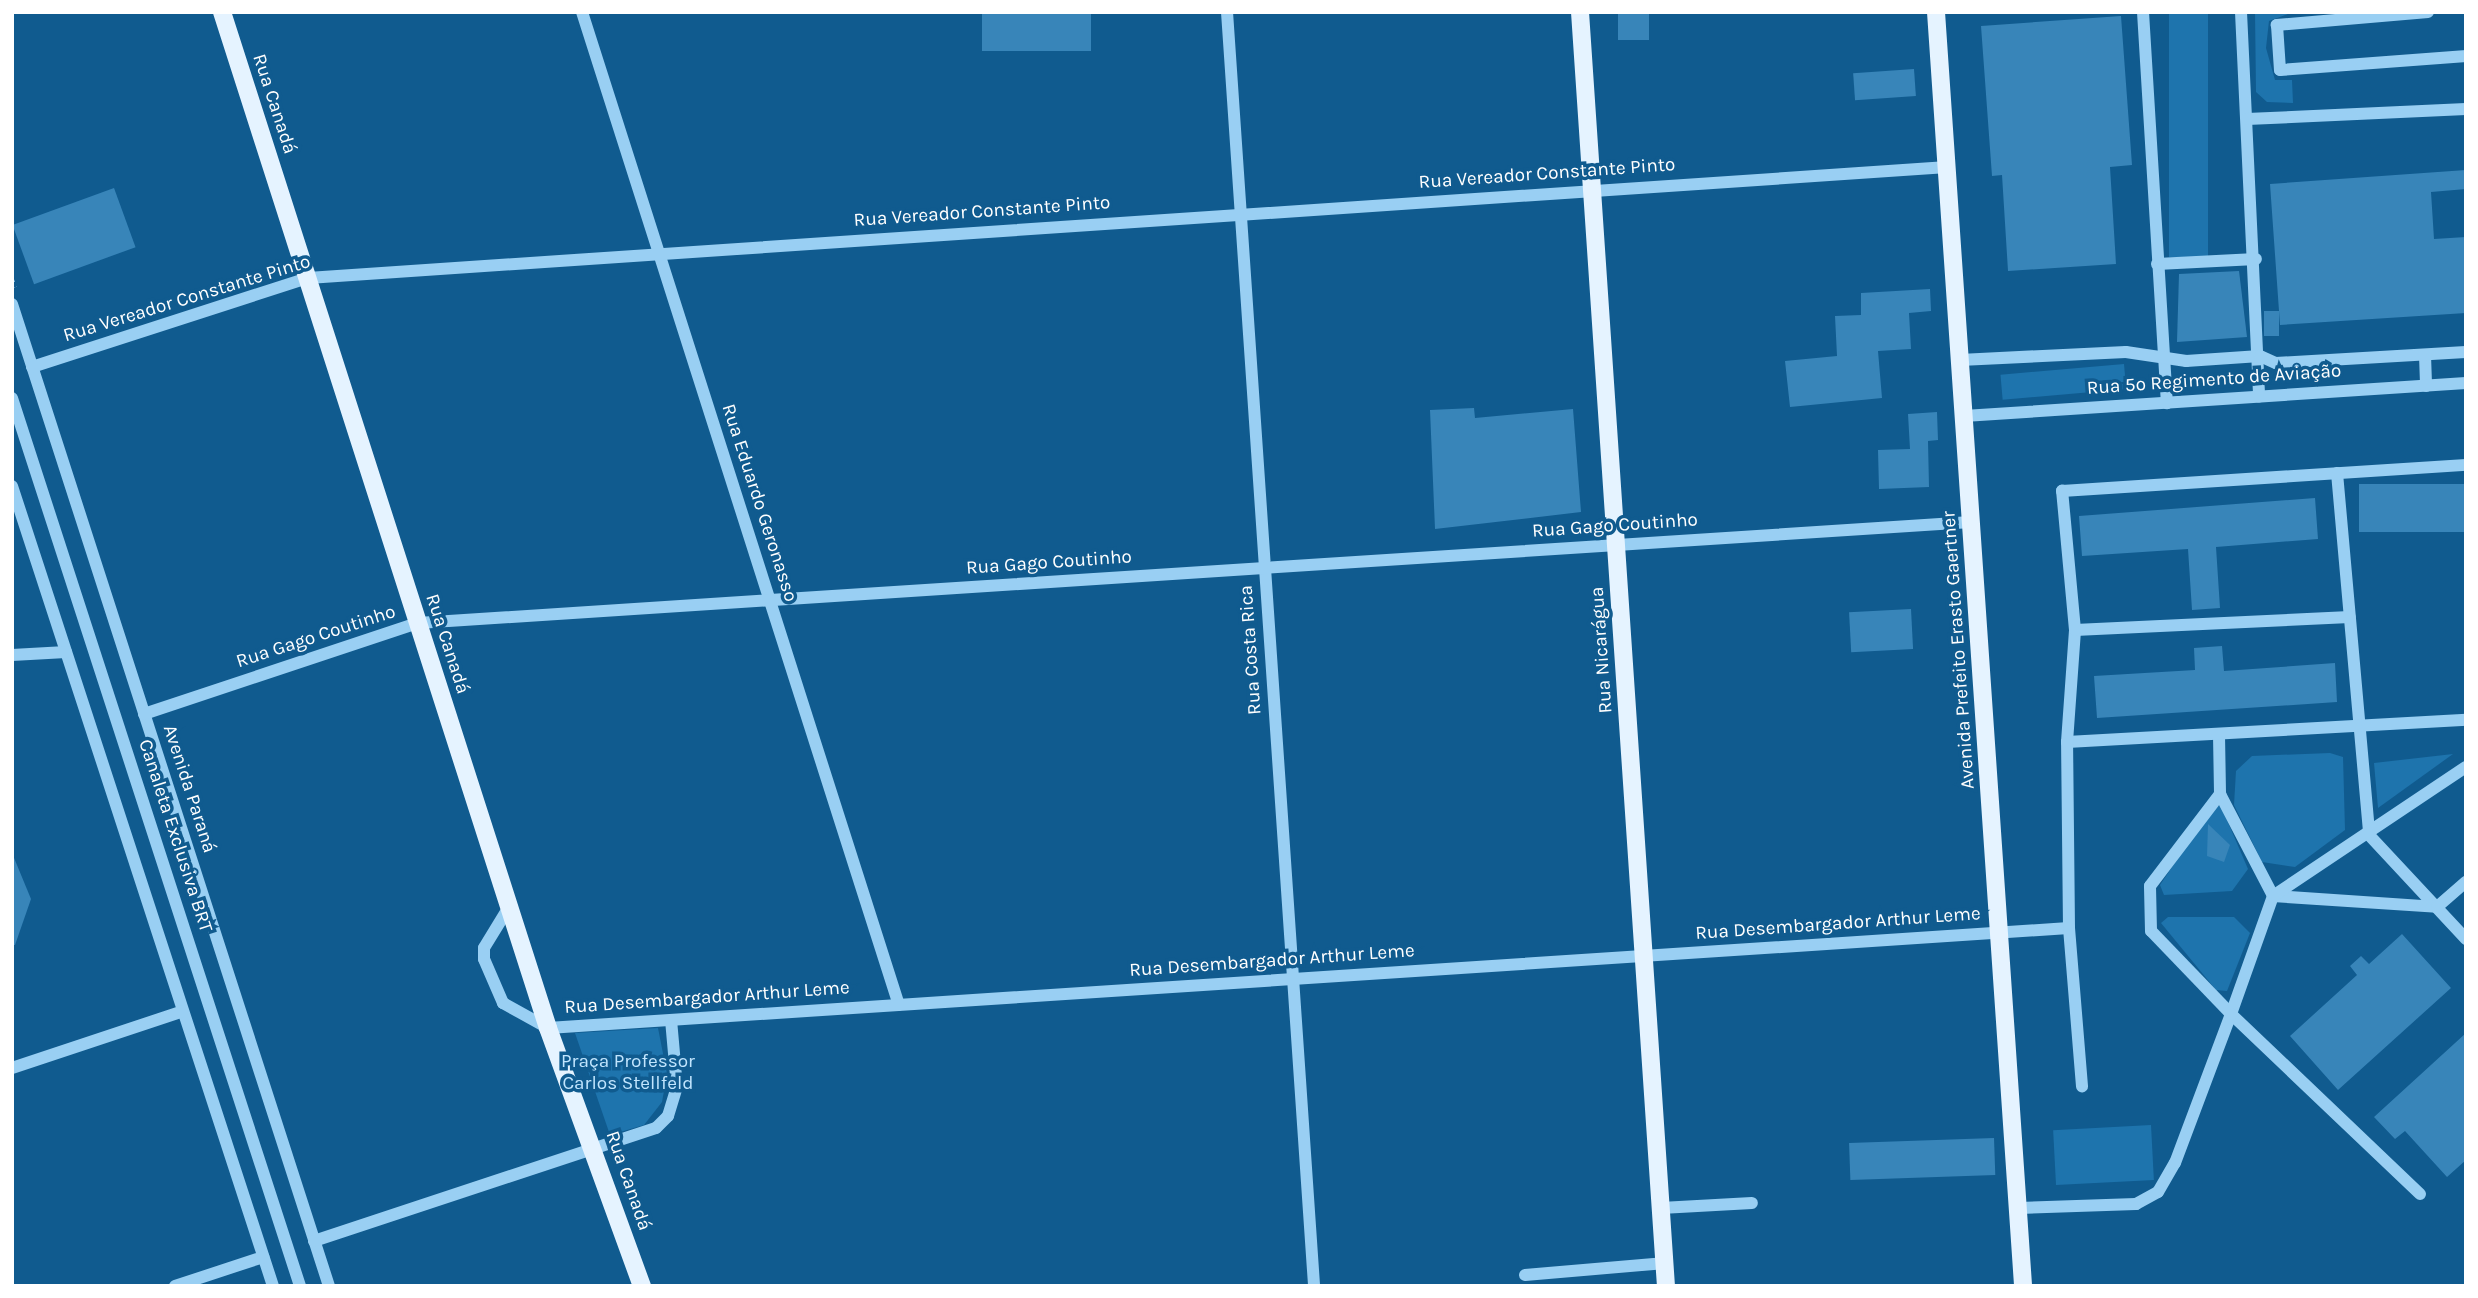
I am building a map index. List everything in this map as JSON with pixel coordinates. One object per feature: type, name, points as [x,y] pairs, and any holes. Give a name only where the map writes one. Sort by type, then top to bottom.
[{"type":"main road","name":"Rua Canadá","points":[[222,12],[548,1028],[596,1150],[642,1286]]},
{"type":"main road","name":"Rua Nicarágua","points":[[1580,12],[1666,1286]]},
{"type":"main road","name":"Avenida Prefeito Erasto Gaertner","points":[[1936,12],[2023,1286]]},
{"type":"street","name":"Rua Eduardo Geronasso","points":[[582,12],[899,1005]]},
{"type":"street","name":"Rua Costa Rica","points":[[1227,12],[1314,1286]]},
{"type":"street","points":[[2143,12],[2167,402]]},
{"type":"street","points":[[2241,12],[2256,259],[2259,397]]},
{"type":"street","points":[[2428,12],[2277,25],[2280,70],[2466,56]]},
{"type":"street","points":[[2247,119],[2466,109]]},
{"type":"street","name":"Rua Vereador Constante Pinto","points":[[32,367],[308,278],[1947,167]]},
{"type":"street","points":[[2157,264],[2256,259]]},
{"type":"street","name":"Avenida Paraná","points":[[12,304],[329,1286]]},
{"type":"street","name":"Rua 5º Regimento de Aviação","points":[[1960,360],[2126,352],[2163,357],[2260,356],[2276,363],[2466,352]]},
{"type":"street","points":[[2425,355],[2426,386]]},
{"type":"street","name":"Rua 5º Regimento de Aviação","points":[[1964,416],[2466,383]]},
{"type":"street","name":"Canaleta Exclusiva BRT","points":[[12,398],[300,1286]]},
{"type":"street","points":[[2082,1086],[2069,928],[2067,742],[2075,630],[2063,491],[2466,465]]},
{"type":"street","points":[[2337,473],[2369,835],[2466,939]]},
{"type":"street","points":[[12,486],[273,1286]]},
{"type":"street","name":"Rua Gago Coutinho","points":[[145,714],[418,623],[1971,522]]},
{"type":"street","points":[[2075,630],[2350,617]]},
{"type":"street","points":[[12,655],[66,652]]},
{"type":"street","points":[[2067,742],[2360,728],[2466,720]]},
{"type":"street","points":[[2219,735],[2220,793],[2273,896]]},
{"type":"street","points":[[2018,1208],[2136,1204],[2158,1192],[2231,1014],[2273,896],[2369,835],[2465,768]]},
{"type":"street","points":[[2220,793],[2150,886],[2151,930],[2231,1014],[2420,1194]]},
{"type":"street","points":[[2273,896],[2437,907],[2466,881]]},
{"type":"street","points":[[509,907],[484,948],[484,958],[503,1003],[548,1028]]},
{"type":"street","name":"Rua Desembargador Arthur Leme","points":[[548,1028],[2069,928]]},
{"type":"street","points":[[12,1068],[183,1011]]},
{"type":"street","points":[[314,1241],[641,1136],[668,1116],[677,1087],[671,1020]]},
{"type":"street","points":[[1661,1209],[1752,1203]]},
{"type":"street","points":[[175,1286],[263,1257]]},
{"type":"street","points":[[1525,1275],[1665,1263]]},
{"type":"green space","points":[[2169,12],[2208,12],[2208,257],[2169,257]]},
{"type":"green space","points":[[2255,12],[2293,12],[2269,21],[2266,48],[2275,80],[2292,80],[2293,103],[2267,102],[2256,92]]},
{"type":"green space","points":[[2124,364],[2126,389],[2003,400],[2000,375]]},
{"type":"green space","points":[[2330,753],[2343,757],[2345,830],[2295,867],[2262,862],[2234,805],[2236,771],[2252,756]]},
{"type":"green space","points":[[2453,754],[2378,808],[2374,763]]},
{"type":"green space","points":[[2213,806],[2221,806],[2248,869],[2232,891],[2164,895],[2160,885]]},
{"type":"green space","points":[[2168,917],[2234,917],[2250,933],[2227,991],[2216,990],[2161,923]]},
{"type":"green space","name":"Praça Professor Carlos Stellfeld","points":[[658,1028],[667,1074],[662,1102],[644,1125],[610,1135],[575,1033]]},
{"type":"green space","points":[[2151,1125],[2154,1180],[2056,1185],[2053,1130]]},
{"type":"building","points":[[982,12],[1091,12],[1091,51],[982,51]]},
{"type":"building","points":[[1618,12],[1649,12],[1649,40],[1618,40]]},
{"type":"building","points":[[2121,16],[2132,165],[2110,167],[2116,264],[2008,271],[2002,175],[1992,176],[1981,26]]},
{"type":"building","points":[[1914,69],[1916,96],[1855,100],[1853,73]]},
{"type":"building","points":[[2466,170],[2466,189],[2431,192],[2434,239],[2466,237],[2466,313],[2280,325],[2270,184]]},
{"type":"building","points":[[114,188],[136,247],[34,284],[13,225]]},
{"type":"building","points":[[2239,271],[2247,337],[2177,342],[2179,274]]},
{"type":"building","points":[[1930,289],[1931,311],[1909,313],[1911,349],[1878,351],[1882,398],[1790,407],[1785,361],[1837,356],[1835,316],[1861,315],[1861,293]]},
{"type":"building","points":[[2264,311],[2279,311],[2279,336],[2264,336]]},
{"type":"building","points":[[1474,408],[1475,418],[1573,409],[1581,512],[1435,529],[1430,410]]},
{"type":"building","points":[[1937,412],[1938,440],[1928,441],[1929,487],[1879,489],[1878,450],[1910,449],[1908,414]]},
{"type":"building","points":[[2359,484],[2466,484],[2466,532],[2359,532]]},
{"type":"building","points":[[2315,498],[2318,539],[2216,547],[2220,608],[2192,610],[2188,549],[2082,556],[2079,516]]},
{"type":"building","points":[[1911,609],[1913,649],[1851,652],[1849,612]]},
{"type":"building","points":[[2222,646],[2224,671],[2335,663],[2337,702],[2097,718],[2094,676],[2195,670],[2194,648]]},
{"type":"building","points":[[2208,824],[2230,845],[2224,862],[2207,856]]},
{"type":"building","points":[[12,853],[31,899],[15,945],[12,945]]},
{"type":"building","points":[[2402,934],[2451,988],[2338,1090],[2290,1036],[2357,975],[2350,966],[2361,956],[2369,964]]},
{"type":"building","points":[[2466,1033],[2466,1160],[2447,1177],[2405,1131],[2395,1139],[2374,1117]]},
{"type":"building","points":[[1994,1138],[1995,1175],[1850,1180],[1849,1143]]}]
